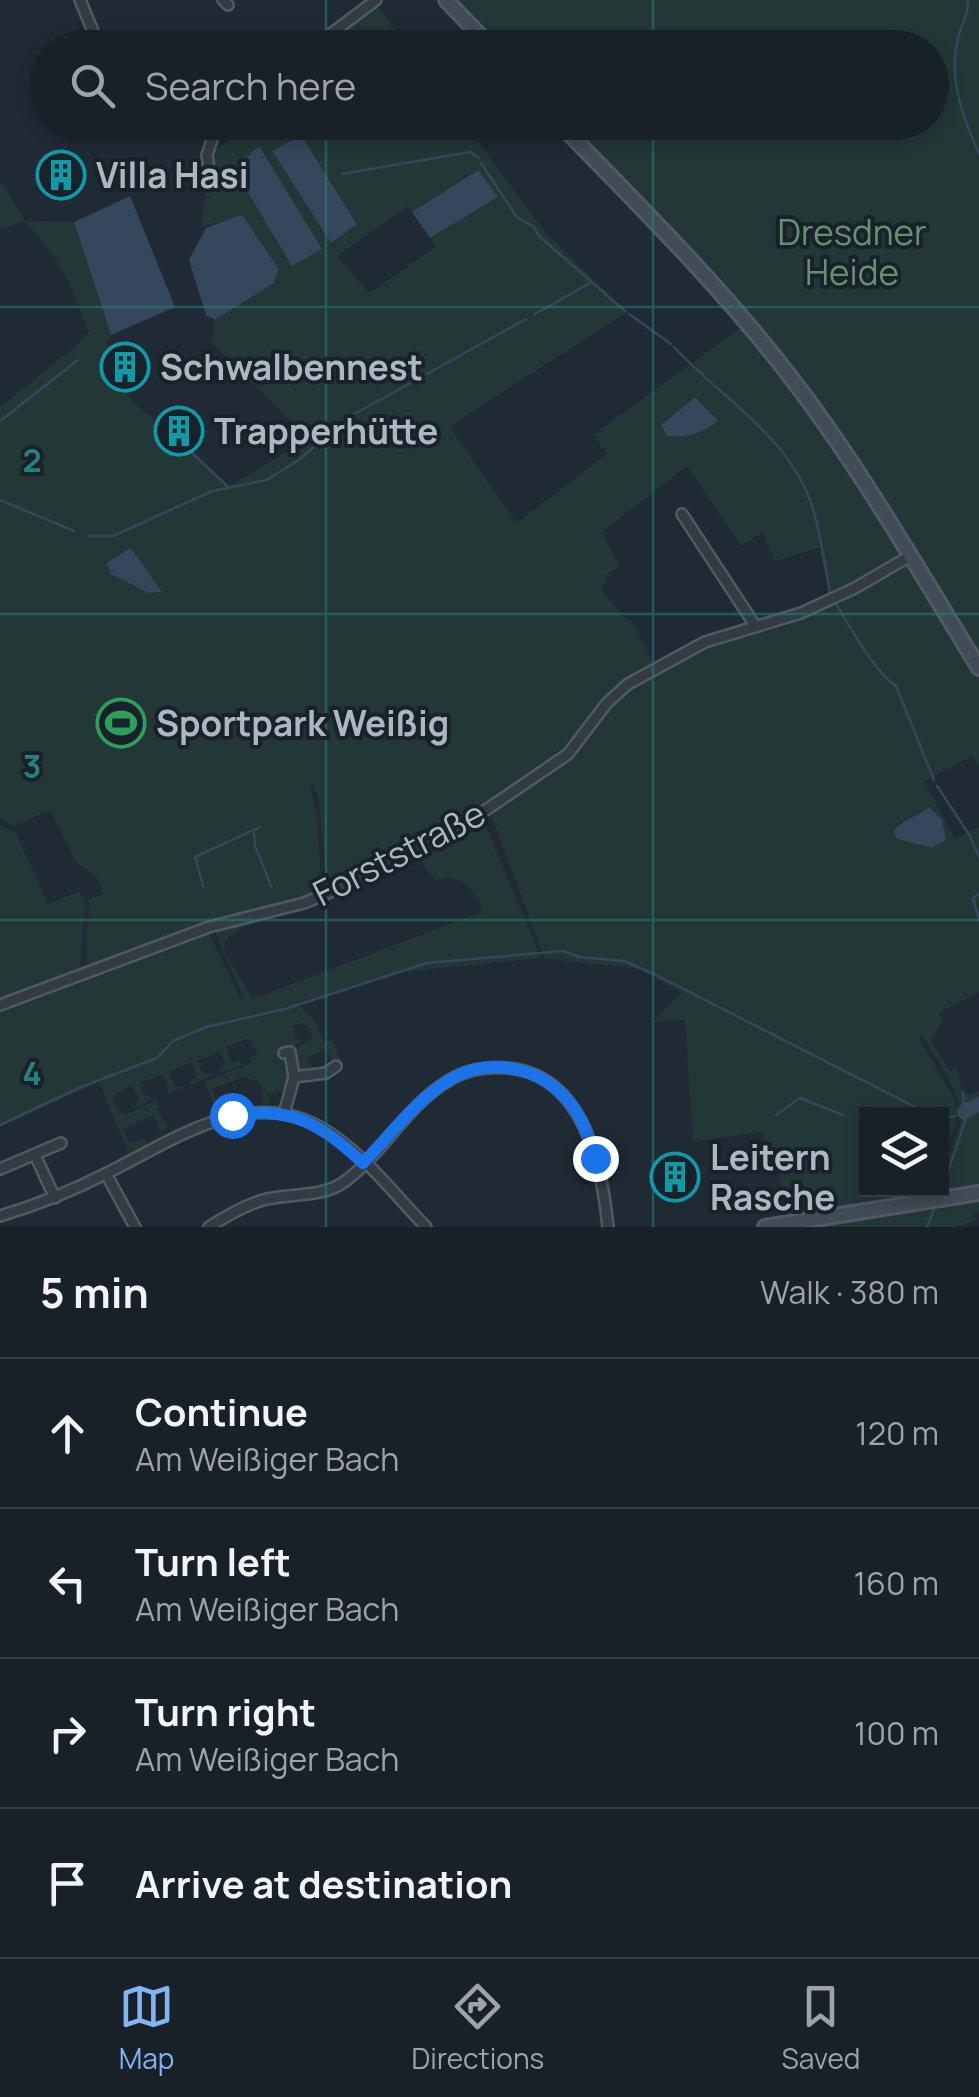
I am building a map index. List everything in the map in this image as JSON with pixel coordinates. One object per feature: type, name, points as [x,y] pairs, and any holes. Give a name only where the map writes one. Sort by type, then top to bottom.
[{"type":"main road","points":[[446,0],[475,30]]},
{"type":"main road","points":[[575,140],[790,375],[855,470],[979,668]]},
{"type":"main road","points":[[765,1227],[977,1194]]},
{"type":"street","points":[[80,0],[92,30]]},
{"type":"street","points":[[336,30],[376,0]]},
{"type":"street","points":[[209,170],[207,155],[212,140]]},
{"type":"street","points":[[682,514],[756,627]]},
{"type":"street","name":"Forststraße","points":[[0,1006],[209,927],[304,903],[392,861],[483,812],[568,754],[628,684],[706,642],[791,617],[855,588],[910,556]]},
{"type":"street","points":[[284,1053],[290,1052],[294,1077],[284,1114]]},
{"type":"street","points":[[208,1227],[264,1200],[320,1192],[343,1183],[448,1081],[485,1068],[527,1072],[561,1093],[580,1119],[604,1192],[608,1227]]},
{"type":"street","points":[[294,1077],[332,1071]]},
{"type":"street","points":[[8,1227],[2,1215],[55,1198],[217,1119],[250,1112],[284,1114],[329,1132],[426,1227]]},
{"type":"street","points":[[0,1170],[60,1143]]},
{"type":"street","points":[[34,1154],[55,1198]]},
{"type":"street","points":[[106,1174],[135,1227]]},
{"type":"green space","name":"Dresdner Heide","points":[[450,0],[979,0],[979,767],[973,756],[924,781],[955,839],[979,827],[979,992],[939,1012],[942,1022],[931,1040],[950,1072],[956,1067],[963,1092],[979,1091],[979,1187],[949,1192],[949,1154],[961,1121],[960,1110],[953,1087],[923,1035],[919,1038],[957,1104],[949,1144],[949,1107],[859,1107],[859,1197],[907,1197],[787,1215],[777,1164],[767,1165],[762,1132],[693,1142],[685,1019],[653,1022],[682,993],[636,968],[545,959],[490,812],[574,755],[611,705],[630,688],[705,648],[786,626],[857,591],[853,584],[829,594],[819,548],[775,561],[763,532],[741,546],[687,466],[602,532],[619,566],[607,575],[602,590],[627,621],[631,619],[653,663],[626,680],[566,751],[480,810],[327,888],[319,800],[313,783],[310,787],[316,811],[322,890],[299,901],[253,911],[254,918],[310,907],[252,923],[224,943],[225,953],[253,999],[484,911],[460,881],[434,878],[420,850],[482,817],[541,958],[400,972],[297,1003],[313,1018],[324,1042],[333,1041],[342,1064],[340,1069],[325,1049],[307,1058],[321,1072],[300,1073],[293,1050],[312,1038],[310,1028],[302,1023],[293,1026],[295,1039],[302,1040],[280,1050],[281,1056],[288,1055],[291,1075],[286,1091],[280,1092],[276,1086],[277,1093],[267,1094],[271,1104],[263,1103],[262,1085],[243,1077],[212,1089],[217,1104],[235,1097],[237,1106],[216,1111],[205,1082],[253,1062],[249,1058],[257,1053],[250,1038],[226,1047],[232,1062],[240,1061],[242,1065],[220,1073],[225,1064],[219,1050],[197,1060],[203,1074],[212,1076],[191,1085],[189,1082],[197,1076],[191,1062],[169,1072],[175,1087],[185,1087],[165,1095],[169,1089],[163,1075],[139,1082],[151,1100],[137,1107],[139,1099],[131,1085],[112,1097],[118,1111],[125,1115],[157,1100],[156,1108],[168,1127],[149,1138],[160,1130],[153,1115],[123,1129],[130,1144],[144,1138],[147,1145],[129,1153],[99,1082],[0,1127],[0,1010],[208,931],[240,998],[245,1001],[211,923],[89,966],[89,899],[104,894],[96,876],[76,862],[50,810],[12,827],[0,817],[0,407],[89,331],[63,272],[37,234],[24,221],[0,230],[0,180],[25,221],[74,222],[111,335],[106,343],[132,401],[230,486],[308,439],[212,343],[215,320],[274,283],[279,269],[243,216],[201,227],[209,170],[207,155],[231,140],[292,140],[272,152],[331,243],[357,223],[304,140],[477,140],[546,233],[627,312],[452,425],[453,432],[517,523],[607,454],[593,435],[746,324],[578,140],[949,140],[949,30],[477,30]],"holes":[[[477,170],[497,198],[430,238],[436,247],[369,293],[337,256],[407,207],[412,212]],[[695,397],[717,421],[699,432],[681,436],[667,436],[661,425]],[[130,549],[143,564],[161,592],[147,593],[112,574],[108,563]],[[930,808],[942,820],[946,840],[932,848],[897,838],[893,831],[901,822]]]},
{"type":"green space","points":[[375,3],[395,30],[338,30]]},
{"type":"green space","points":[[0,825],[16,833],[48,904],[80,891],[85,904],[80,968],[74,974],[0,1002]]},
{"type":"green space","points":[[979,1198],[979,1211],[973,1214],[976,1220],[956,1227],[798,1227],[938,1209]]},
{"type":"water","points":[[292,140],[304,140],[357,224],[331,243],[272,151]]},
{"type":"water","points":[[259,146],[322,249],[292,266],[234,169]]},
{"type":"water","points":[[478,170],[498,197],[430,238],[412,212]]},
{"type":"water","points":[[130,196],[175,307],[111,335],[74,222]]},
{"type":"water","points":[[243,216],[279,269],[274,283],[215,320],[206,315],[189,260],[206,228]]},
{"type":"water","points":[[695,397],[718,421],[694,434],[667,436],[661,425]]},
{"type":"water","points":[[130,548],[162,592],[148,593],[111,574],[107,563]]},
{"type":"water","points":[[929,807],[942,820],[946,840],[932,848],[897,839],[893,831],[897,827]]},
{"type":"waterway","points":[[968,0],[955,53],[956,83],[979,154]]},
{"type":"waterway","points":[[342,174],[470,152],[479,158]]},
{"type":"waterway","points":[[481,163],[517,217],[534,227],[539,236],[625,311]]},
{"type":"waterway","points":[[535,314],[590,283]]},
{"type":"waterway","points":[[629,314],[671,344]]},
{"type":"waterway","points":[[89,536],[113,536],[212,491],[267,480],[300,459],[349,417],[526,319]]},
{"type":"waterway","points":[[674,347],[753,420],[789,461],[813,509],[830,593]]},
{"type":"waterway","points":[[0,421],[78,360]]},
{"type":"waterway","points":[[188,449],[227,486]]},
{"type":"waterway","points":[[0,500],[74,531]]},
{"type":"waterway","points":[[835,602],[871,659],[896,686],[934,780]]},
{"type":"waterway","points":[[937,786],[979,857]]},
{"type":"waterway","points":[[203,886],[195,857],[260,827]]},
{"type":"waterway","points":[[254,833],[255,846],[272,888]]},
{"type":"waterway","points":[[979,894],[973,898],[979,920]]},
{"type":"waterway","points":[[0,1125],[81,1087],[157,1058],[173,1041],[206,1027],[285,1009],[427,963],[563,951],[579,957],[624,961],[654,974],[915,1107]]},
{"type":"waterway","points":[[949,1168],[965,1121],[963,1092]]},
{"type":"waterway","points":[[776,1115],[800,1098],[843,1115]]},
{"type":"waterway","points":[[964,1112],[979,1104]]},
{"type":"waterway","points":[[949,1117],[955,1116]]},
{"type":"waterway","points":[[927,1227],[936,1204]]},
{"type":"place","name":"Villa Hasi","points":[[61,175]]},
{"type":"place","name":"Schwalbennest","points":[[125,367]]},
{"type":"place","name":"Trapperhütte","points":[[179,431]]},
{"type":"place","name":"Sportpark Weißig","points":[[121,723]]},
{"type":"place","name":"Leitern Rasche","points":[[675,1177]]},
{"type":"route","points":[[232,1115],[262,1112],[307,1121],[329,1132],[363,1163],[448,1081],[485,1068],[516,1069],[548,1082],[572,1104],[595,1158]]}]
